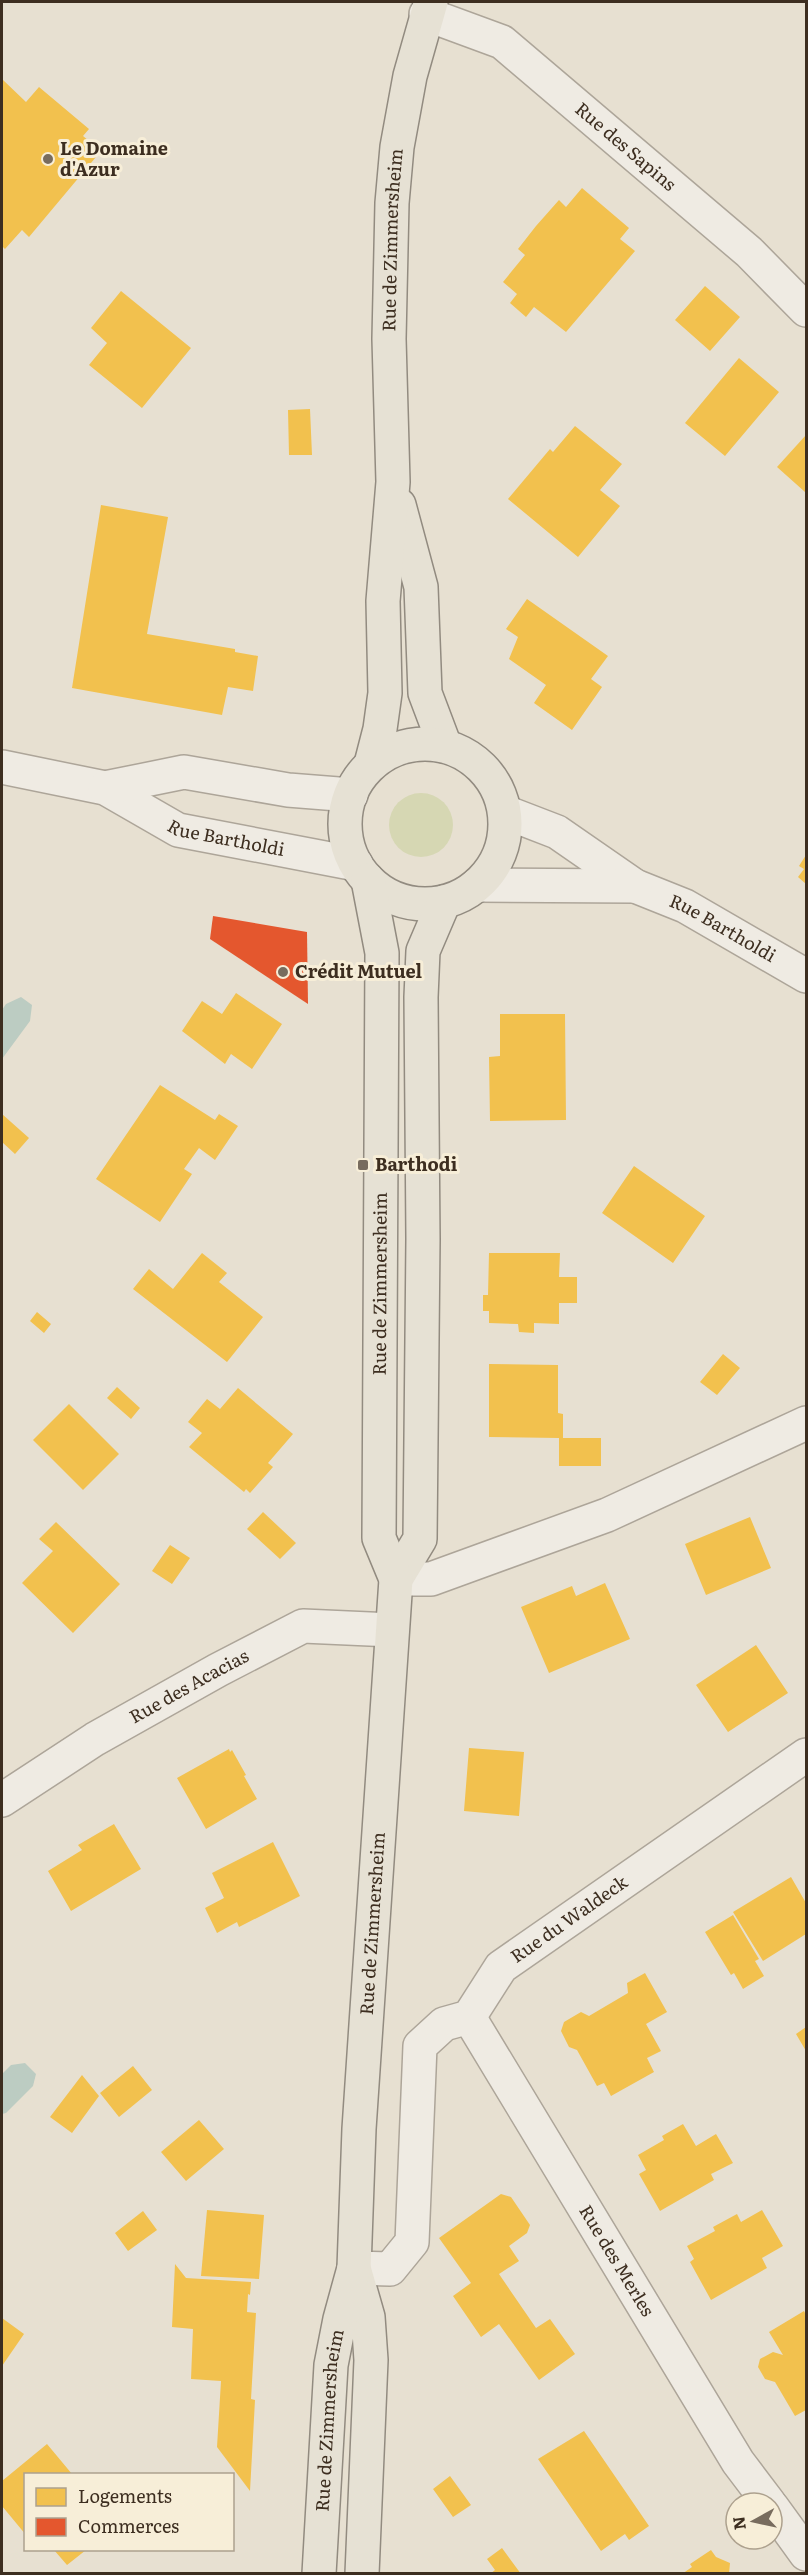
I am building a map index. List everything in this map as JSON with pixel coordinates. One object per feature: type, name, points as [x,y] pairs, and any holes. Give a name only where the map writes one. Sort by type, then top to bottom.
[{"type":"main road","name":"Rue de Zimmersheim","points":[[371,764],[380,729],[385,693],[383,601],[393,482],[388,339],[392,203],[401,123],[410,76],[428,8]]},
{"type":"main road","name":"Rue de Zimmersheim","points":[[393,482],[421,587],[425,693],[445,746]]},
{"type":"main road","points":[[421,743],[445,746],[467,755],[485,770],[498,789],[505,812],[504,836],[500,854],[477,885],[462,895],[444,902],[425,904],[404,901],[385,893],[362,872],[348,846],[345,820],[351,795],[359,779],[371,764],[386,753],[403,746],[421,743]]},
{"type":"main road","name":"Rue de Zimmersheim","points":[[362,872],[382,953],[379,1538],[396,1579]]},
{"type":"main road","name":"Rue de Zimmersheim","points":[[319,2574],[331,2365],[340,2319],[354,2268],[359,2129],[396,1579],[420,1539],[423,1284],[421,997],[423,951],[444,902]]},
{"type":"main road","name":"Rue de Zimmersheim","points":[[354,2268],[368,2317],[371,2360],[362,2574]]},
{"type":"street","name":"Rue des Sapins","points":[[428,8],[502,42],[749,252],[807,310]]},
{"type":"street","name":"Rue Bartholdi","points":[[2,767],[105,788],[178,830],[362,872]]},
{"type":"street","name":"Rue Bartholdi","points":[[105,788],[184,772],[288,790],[351,795]]},
{"type":"street","name":"Rue Bartholdi","points":[[505,812],[557,832],[636,886],[685,906],[807,976]]},
{"type":"street","name":"Rue Bartholdi","points":[[477,885],[636,886]]},
{"type":"street","points":[[396,1579],[431,1578],[607,1515],[807,1423]]},
{"type":"street","name":"Rue des Acacias","points":[[2,1800],[95,1739],[218,1670],[303,1626],[392,1630]]},
{"type":"street","name":"Rue du Waldeck","points":[[469,2017],[501,1968],[807,1755]]},
{"type":"street","points":[[354,2268],[390,2270],[412,2242],[420,2046],[444,2024],[469,2017]]},
{"type":"street","name":"Rue des Merles","points":[[469,2017],[738,2462],[760,2491]]},
{"type":"street","points":[[784,2523],[807,2554]]},
{"type":"green space","points":[[421,793],[433,795],[444,802],[451,813],[453,825],[451,837],[444,848],[433,855],[421,857],[409,855],[398,848],[391,837],[389,825],[391,813],[398,802],[409,795]]},
{"type":"shaded area","points":[[21,997],[32,1005],[30,1021],[2,1059],[2,1010],[6,1004]]},
{"type":"shaded area","points":[[25,2063],[36,2074],[33,2086],[6,2113],[2,2114],[2,2074],[11,2065]]},
{"type":"building: Logements","name":"Le Domaine d'Azur","points":[[2,79],[26,102],[39,87],[89,129],[83,136],[101,151],[29,237],[22,230],[5,249],[2,246]]},
{"type":"building: Logements","points":[[582,188],[629,228],[620,239],[635,251],[566,332],[534,307],[526,317],[510,303],[517,294],[503,282],[525,255],[518,249],[536,226],[559,200],[566,207]]},
{"type":"building: Logements","points":[[705,286],[740,317],[710,351],[675,320]]},
{"type":"building: Logements","points":[[121,291],[191,348],[142,408],[89,365],[107,343],[91,328]]},
{"type":"building: Logements","points":[[739,358],[779,392],[725,456],[685,423]]},
{"type":"building: Logements","points":[[310,409],[312,455],[289,455],[288,410]]},
{"type":"building: Logements","points":[[575,426],[622,464],[600,490],[620,506],[578,557],[508,499],[550,449],[553,452]]},
{"type":"building: Logements","points":[[806,435],[806,491],[805,492],[777,467]]},
{"type":"building: Logements","points":[[101,505],[168,517],[147,634],[235,649],[235,652],[258,656],[253,691],[228,687],[222,715],[72,688]]},
{"type":"building: Logements","points":[[527,599],[608,656],[591,679],[602,687],[572,730],[534,703],[546,685],[509,659],[518,637],[506,629]]},
{"type":"building: Logements","points":[[806,855],[806,884],[798,877],[804,869],[799,866]]},
{"type":"building: Logements","points":[[236,993],[282,1024],[252,1069],[231,1054],[225,1064],[182,1031],[202,1001],[222,1014]]},
{"type":"building: Logements","points":[[500,1014],[565,1014],[566,1120],[490,1121],[489,1057],[500,1056]]},
{"type":"building: Logements","points":[[160,1085],[215,1120],[219,1114],[238,1126],[215,1160],[199,1148],[184,1169],[192,1174],[160,1222],[96,1179]]},
{"type":"building: Logements","points":[[2,1114],[29,1138],[15,1154],[2,1142]]},
{"type":"building: Logements","points":[[634,1166],[705,1216],[673,1263],[602,1213]]},
{"type":"building: Logements","points":[[202,1253],[227,1273],[219,1282],[263,1317],[227,1362],[133,1289],[149,1269],[173,1289]]},
{"type":"building: Logements","points":[[489,1253],[560,1253],[559,1277],[577,1277],[577,1303],[559,1303],[559,1324],[534,1323],[534,1333],[519,1332],[518,1324],[489,1323],[489,1311],[483,1311],[483,1295],[488,1295]]},
{"type":"building: Logements","points":[[37,1312],[51,1324],[44,1333],[30,1321]]},
{"type":"building: Logements","points":[[723,1354],[740,1368],[717,1395],[700,1382]]},
{"type":"building: Logements","points":[[489,1364],[558,1365],[558,1413],[563,1414],[563,1438],[601,1438],[601,1466],[559,1466],[559,1438],[489,1437]]},
{"type":"building: Logements","points":[[117,1387],[140,1408],[131,1419],[107,1398]]},
{"type":"building: Logements","points":[[238,1388],[293,1434],[268,1463],[273,1467],[250,1493],[246,1489],[244,1492],[189,1447],[202,1433],[188,1422],[207,1399],[220,1409]]},
{"type":"building: Logements","points":[[69,1404],[119,1454],[83,1490],[33,1440]]},
{"type":"building: Logements","points":[[263,1512],[296,1543],[280,1559],[247,1529]]},
{"type":"building: Logements","points":[[750,1517],[771,1568],[706,1595],[685,1544]]},
{"type":"building: Logements","points":[[56,1522],[120,1584],[73,1633],[22,1583],[53,1551],[39,1539]]},
{"type":"building: Logements","points":[[170,1545],[190,1558],[172,1584],[152,1571]]},
{"type":"building: Logements","points":[[605,1583],[630,1639],[549,1673],[521,1607],[572,1586],[576,1596]]},
{"type":"building: Logements","points":[[756,1645],[788,1693],[728,1732],[696,1685]]},
{"type":"building: Logements","points":[[469,1748],[524,1752],[519,1816],[464,1811]]},
{"type":"building: Logements","points":[[229,1749],[230,1752],[232,1750],[246,1775],[244,1776],[257,1799],[206,1829],[177,1778]]},
{"type":"building: Logements","points":[[114,1824],[141,1869],[71,1911],[48,1871],[82,1850],[78,1845]]},
{"type":"building: Logements","points":[[273,1842],[300,1896],[239,1927],[237,1922],[217,1933],[205,1908],[224,1898],[212,1873]]},
{"type":"building: Logements","points":[[791,1877],[806,1903],[806,1934],[763,1961],[733,1912]]},
{"type":"building: Logements","points":[[733,1915],[759,1959],[755,1961],[764,1976],[743,1989],[734,1973],[731,1975],[705,1932]]},
{"type":"building: Logements","points":[[645,1973],[667,2012],[646,2024],[661,2051],[647,2058],[654,2072],[611,2096],[604,2083],[597,2086],[577,2050],[569,2047],[561,2031],[564,2022],[581,2012],[589,2016],[628,1993],[627,1983]]},
{"type":"building: Logements","points":[[806,2027],[806,2051],[796,2034]]},
{"type":"building: Logements","points":[[133,2066],[152,2090],[119,2117],[100,2093]]},
{"type":"building: Logements","points":[[82,2075],[99,2096],[72,2133],[50,2117]]},
{"type":"building: Logements","points":[[199,2120],[224,2149],[186,2181],[161,2152]]},
{"type":"building: Logements","points":[[683,2124],[696,2146],[716,2134],[733,2163],[711,2174],[714,2180],[660,2211],[639,2174],[646,2170],[638,2155],[664,2140],[662,2136]]},
{"type":"building: Logements","points":[[501,2194],[511,2197],[530,2225],[527,2233],[509,2246],[519,2261],[499,2274],[536,2328],[550,2319],[575,2354],[539,2380],[499,2324],[481,2337],[453,2296],[471,2283],[439,2238]]},
{"type":"building: Logements","points":[[207,2210],[264,2215],[259,2279],[201,2276]]},
{"type":"building: Logements","points":[[762,2210],[783,2246],[762,2258],[767,2268],[711,2300],[690,2262],[694,2259],[687,2246],[715,2231],[713,2227],[737,2214],[741,2222]]},
{"type":"building: Logements","points":[[143,2211],[157,2230],[128,2251],[115,2233]]},
{"type":"building: Logements","points":[[175,2264],[186,2278],[251,2282],[247,2312],[256,2313],[251,2399],[255,2400],[250,2491],[217,2447],[221,2381],[191,2379],[193,2329],[172,2327]]},
{"type":"building: Logements","points":[[804,2311],[806,2315],[806,2410],[795,2416],[775,2382],[765,2379],[758,2367],[760,2359],[773,2352],[783,2355],[769,2332]]},
{"type":"building: Logements","points":[[2,2318],[24,2334],[2,2366]]},
{"type":"building: Logements","points":[[584,2431],[649,2526],[629,2540],[625,2534],[601,2551],[538,2459]]},
{"type":"building: Logements","points":[[47,2444],[71,2473],[24,2473],[24,2533],[2,2506],[2,2481]]},
{"type":"building: Logements","points":[[450,2476],[471,2505],[453,2517],[433,2489]]},
{"type":"building: Logements","points":[[502,2548],[521,2574],[490,2574],[495,2570],[487,2559]]},
{"type":"building: Logements","points":[[711,2550],[716,2557],[730,2563],[729,2574],[682,2574],[692,2567],[690,2564]]},
{"type":"building: Logements","points":[[55,2551],[85,2551],[67,2565]]},
{"type":"building: Commerces","name":"Crédit Mutuel","points":[[213,916],[307,932],[308,1004],[210,939]]},
{"type":"place","name":"Le Domaine d'Azur","points":[[48,159]]},
{"type":"place","name":"Crédit Mutuel","points":[[283,972]]},
{"type":"place","name":"Barthodi","points":[[363,1165]]}]
